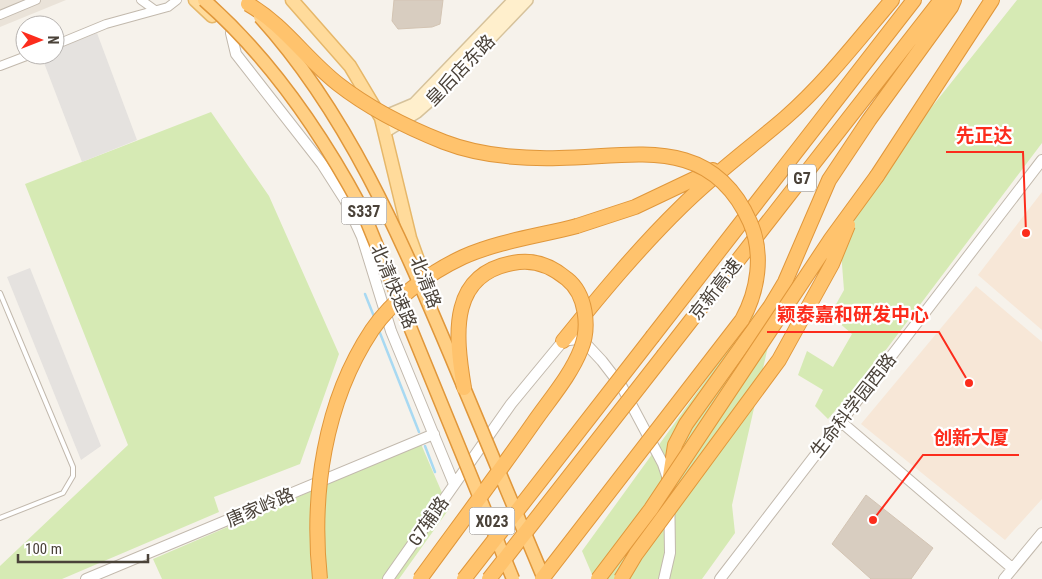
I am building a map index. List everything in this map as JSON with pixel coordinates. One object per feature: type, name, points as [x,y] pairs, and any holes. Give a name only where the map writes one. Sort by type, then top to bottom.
[{"type":"highway","name":"北清快速路","points":[[204,0],[229,22],[280,81],[344,177],[361,207],[514,579]]},
{"type":"highway","points":[[563,341],[618,273],[650,238],[729,162],[785,117],[822,81],[892,0]]},
{"type":"highway","name":"京新高速","points":[[464,579],[914,0]]},
{"type":"highway","name":"京新高速","points":[[489,579],[940,0]]},
{"type":"highway","points":[[669,482],[674,445],[686,424],[770,307],[784,282],[829,180],[869,120],[951,7],[954,0]]},
{"type":"highway","points":[[598,579],[651,510],[831,239],[858,205],[992,0]]},
{"type":"highway","name":"北清快速路","points":[[246,2],[284,46],[313,86],[364,165],[416,272],[542,579]]},
{"type":"highway","points":[[246,2],[269,16],[337,84],[372,108],[414,130],[447,143],[501,156],[557,158],[640,153],[670,157],[702,166],[720,180],[742,206],[756,241],[757,278],[751,304],[742,320],[542,579]]},
{"type":"highway","points":[[320,579],[318,502],[326,444],[346,381],[372,330],[392,307],[424,280],[456,261],[503,244],[607,217],[651,200],[729,162]]},
{"type":"highway","points":[[621,579],[636,554],[779,360],[832,264],[858,205]]},
{"type":"highway","points":[[420,579],[513,452],[578,356],[582,348],[586,325],[580,296],[571,282],[546,266],[521,262],[496,268],[474,283],[463,299],[459,312],[458,352],[464,388]]},
{"type":"main road","name":"北清路","points":[[195,0],[259,60],[322,139],[346,176],[365,213],[395,281],[514,579]]},
{"type":"main road","name":"北清路","points":[[292,0],[350,66],[381,118],[386,131],[410,238],[484,440],[542,579]]},
{"type":"main road","name":"皇后店东路","points":[[381,118],[414,104],[514,0]]},
{"type":"main road","name":"皇后店东路","points":[[386,131],[417,112],[434,97],[527,0]]},
{"type":"street","points":[[1,12],[36,0]]},
{"type":"street","points":[[141,0],[156,10]]},
{"type":"street","points":[[65,41],[106,24],[168,7],[177,0]]},
{"type":"street","name":"北清路","points":[[230,33],[236,54],[322,164],[345,200],[362,237],[391,331],[454,484]]},
{"type":"street","points":[[0,66],[15,60]]},
{"type":"street","name":"生命科学园西路","points":[[720,579],[1042,160]]},
{"type":"street","points":[[563,341],[576,339],[588,346],[622,387],[663,464],[669,482],[670,553],[664,579]]},
{"type":"street","name":"G7辅路","points":[[388,579],[484,440],[563,341]]},
{"type":"street","points":[[840,421],[1012,568]]},
{"type":"street","name":"唐家岭路","points":[[86,579],[434,434]]},
{"type":"street","points":[[1004,579],[1042,533]]},
{"type":"lane","points":[[0,293],[72,467],[73,476],[64,492],[0,518]]},
{"type":"shaded area","points":[[0,0],[66,0],[29,15],[15,15],[15,21],[0,27]]},
{"type":"shaded area","points":[[97,33],[137,140],[82,162],[45,65],[65,65],[65,45]]},
{"type":"shaded area","points":[[1042,192],[1042,330],[978,275]]},
{"type":"shaded area","points":[[30,268],[101,446],[81,460],[7,277]]},
{"type":"shaded area","points":[[976,286],[1042,342],[1042,499],[1005,540],[861,424]]},
{"type":"green space","points":[[1017,0],[1042,0],[1042,143],[873,367],[828,419],[815,406],[823,390],[798,375],[807,351],[833,367],[852,334],[830,315],[844,290],[840,239],[919,123]]},
{"type":"green space","points":[[211,112],[269,196],[339,354],[300,464],[214,497],[219,512],[62,579],[0,579],[0,566],[128,445],[25,184]]},
{"type":"green space","points":[[753,315],[772,329],[732,505],[735,533],[702,579],[594,579],[582,551]]},
{"type":"green space","points":[[421,444],[449,509],[399,579],[162,579],[153,559]]},
{"type":"building","points":[[394,0],[443,0],[440,24],[432,27],[398,29],[392,21]]},
{"type":"building","points":[[866,495],[933,548],[911,579],[871,579],[832,544]]},
{"type":"waterway","points":[[365,294],[375,319]]},
{"type":"waterway","points":[[378,328],[419,432]]},
{"type":"waterway","points":[[425,446],[435,472]]},
{"type":"place","name":"先正达","points":[[1026,233]]},
{"type":"place","name":"颖泰嘉和研发中心","points":[[969,383]]},
{"type":"place","name":"创新大厦","points":[[873,520]]}]
